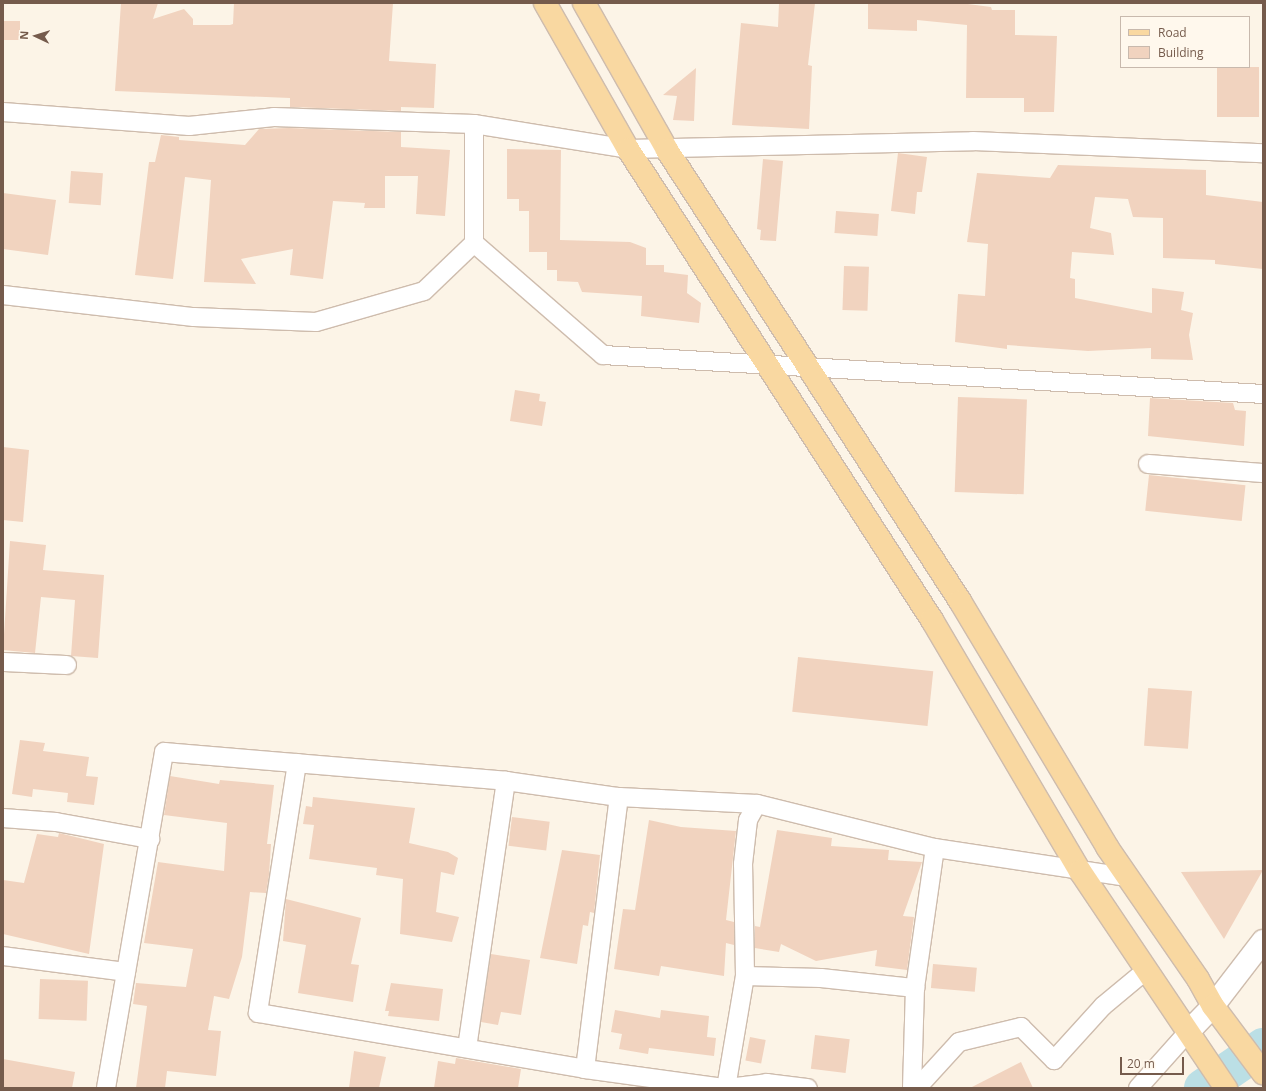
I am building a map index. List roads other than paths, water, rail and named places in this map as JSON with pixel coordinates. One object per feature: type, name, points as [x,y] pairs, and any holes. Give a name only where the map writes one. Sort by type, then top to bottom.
[{"type":"main road","points":[[545,3],[628,149],[932,620],[1080,871],[1144,972],[1189,1030],[1200,1052],[1226,1088]]},
{"type":"main road","points":[[584,3],[667,150],[960,601],[1127,877],[1198,979],[1213,1006],[1263,1073]]},
{"type":"street","points":[[3,112],[190,126],[274,117],[474,124],[628,149],[667,150],[973,141],[1263,153]]},
{"type":"street","points":[[3,295],[194,317],[316,322],[424,291],[474,243],[474,124]]},
{"type":"street","points":[[474,243],[603,355],[768,367],[1263,394]]},
{"type":"street","points":[[1148,464],[1263,473]]},
{"type":"street","points":[[3,662],[67,665]]},
{"type":"street","points":[[106,1088],[164,752],[506,781],[619,797],[757,804],[935,848],[1127,877]]},
{"type":"street","points":[[297,763],[258,1013],[585,1069],[726,1088],[767,1086],[808,1088]]},
{"type":"street","points":[[467,1048],[506,781]]},
{"type":"street","points":[[585,1069],[619,797]]},
{"type":"street","points":[[726,1088],[744,976],[743,864],[748,820],[757,804]]},
{"type":"street","points":[[3,818],[56,822],[150,839]]},
{"type":"street","points":[[912,1088],[915,988],[935,848]]},
{"type":"street","points":[[1138,1088],[1189,1030],[1213,1006],[1263,941]]},
{"type":"street","points":[[3,956],[126,972]]},
{"type":"street","points":[[917,1088],[959,1042],[1021,1027],[1054,1060],[1103,1006],[1144,972]]},
{"type":"street","points":[[744,976],[821,978],[915,988]]},
{"type":"waterway","points":[[1203,1088],[1263,1047]]}]
